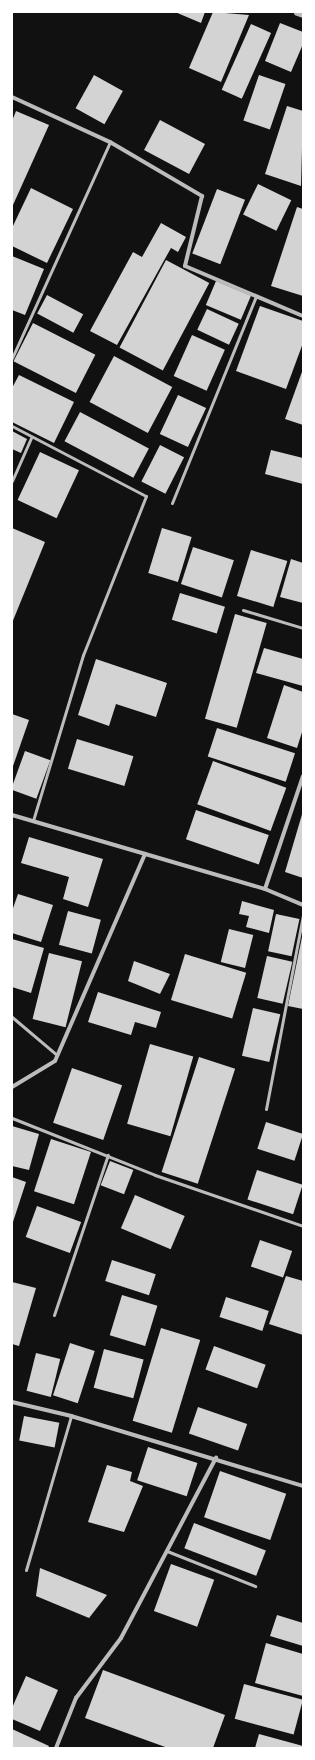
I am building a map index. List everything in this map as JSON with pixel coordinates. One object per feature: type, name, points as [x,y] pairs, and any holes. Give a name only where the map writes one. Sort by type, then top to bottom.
[{"type":"street","points":[[298,12],[303,14]]},
{"type":"street","points":[[12,97],[110,142],[202,196],[186,266],[303,316]]},
{"type":"street","points":[[265,889],[303,776]]},
{"type":"street","points":[[12,815],[265,889],[303,905]]},
{"type":"street","points":[[12,1087],[55,1061],[145,854]]},
{"type":"street","points":[[12,1402],[71,1416],[216,1458],[303,1486]]},
{"type":"street","points":[[56,1748],[76,1698],[121,1638],[216,1458]]},
{"type":"lane","points":[[12,358],[110,142]]},
{"type":"lane","points":[[172,503],[256,296]]},
{"type":"lane","points":[[12,426],[30,438],[146,496],[83,655],[32,821]]},
{"type":"lane","points":[[12,481],[30,438]]},
{"type":"lane","points":[[243,610],[303,628]]},
{"type":"lane","points":[[266,1109],[303,916]]},
{"type":"lane","points":[[12,1017],[58,1055]]},
{"type":"lane","points":[[12,1118],[155,1175],[303,1226]]},
{"type":"lane","points":[[54,1315],[108,1155]]},
{"type":"lane","points":[[26,1570],[71,1416]]},
{"type":"lane","points":[[167,1551],[255,1586]]},
{"type":"building","points":[[175,12],[205,12],[201,23]]},
{"type":"building","points":[[213,12],[249,15],[221,82],[189,68]]},
{"type":"building","points":[[280,23],[303,32],[303,44],[291,72],[265,61]]},
{"type":"building","points":[[251,24],[271,33],[242,99],[222,90]]},
{"type":"building","points":[[94,75],[123,91],[104,124],[76,108]]},
{"type":"building","points":[[259,75],[285,84],[270,130],[243,120]]},
{"type":"building","points":[[287,106],[303,111],[301,186],[265,174]]},
{"type":"building","points":[[16,111],[49,125],[13,205],[12,121]]},
{"type":"building","points":[[160,120],[205,144],[189,174],[144,150]]},
{"type":"building","points":[[258,184],[291,200],[276,231],[243,215]]},
{"type":"building","points":[[31,188],[73,209],[47,263],[12,246],[12,228]]},
{"type":"building","points":[[217,189],[245,200],[220,264],[192,253]]},
{"type":"building","points":[[297,207],[303,209],[303,296],[271,286]]},
{"type":"building","points":[[161,223],[186,237],[178,252],[171,248],[117,345],[90,331],[133,252],[142,257]]},
{"type":"building","points":[[12,256],[44,269],[25,315],[12,310]]},
{"type":"building","points":[[166,260],[209,283],[163,370],[120,347]]},
{"type":"building","points":[[216,281],[251,296],[241,320],[206,305]]},
{"type":"building","points":[[47,295],[83,314],[73,333],[37,314]]},
{"type":"building","points":[[260,306],[303,321],[303,343],[286,389],[236,371]]},
{"type":"building","points":[[207,309],[239,324],[229,345],[197,330]]},
{"type":"building","points":[[33,323],[95,355],[76,393],[13,361]]},
{"type":"building","points":[[192,335],[225,350],[207,391],[174,376]]},
{"type":"building","points":[[114,356],[172,387],[148,433],[90,402]]},
{"type":"building","points":[[303,369],[303,425],[285,419]]},
{"type":"building","points":[[19,375],[74,402],[54,443],[12,422],[12,388]]},
{"type":"building","points":[[178,395],[206,408],[188,447],[160,434]]},
{"type":"building","points":[[80,412],[149,449],[133,478],[65,441]]},
{"type":"building","points":[[12,431],[27,439],[21,453],[12,449]]},
{"type":"building","points":[[160,445],[184,457],[165,494],[141,482]]},
{"type":"building","points":[[271,450],[303,458],[303,484],[265,474]]},
{"type":"building","points":[[40,452],[79,470],[57,518],[18,500]]},
{"type":"building","points":[[12,528],[45,542],[12,623]]},
{"type":"building","points":[[162,528],[192,537],[178,582],[148,573]]},
{"type":"building","points":[[193,547],[234,560],[222,597],[181,584]]},
{"type":"building","points":[[251,550],[287,561],[273,607],[237,596]]},
{"type":"building","points":[[291,559],[303,563],[303,603],[280,597]]},
{"type":"building","points":[[180,593],[225,607],[217,634],[172,620]]},
{"type":"building","points":[[235,614],[267,623],[237,728],[205,719]]},
{"type":"building","points":[[264,648],[303,659],[303,686],[256,673]]},
{"type":"building","points":[[96,659],[167,683],[156,717],[116,704],[109,726],[78,715]]},
{"type":"building","points":[[284,685],[303,692],[303,729],[297,748],[267,738]]},
{"type":"building","points":[[12,714],[29,720],[12,769]]},
{"type":"building","points":[[217,728],[295,753],[286,782],[208,757]]},
{"type":"building","points":[[77,739],[133,756],[124,786],[68,769]]},
{"type":"building","points":[[25,751],[50,760],[36,799],[12,790]]},
{"type":"building","points":[[213,761],[286,788],[271,831],[197,804]]},
{"type":"building","points":[[196,810],[269,835],[259,864],[186,839]]},
{"type":"building","points":[[303,811],[303,878],[285,872]]},
{"type":"building","points":[[29,837],[103,859],[88,907],[63,899],[69,877],[21,863]]},
{"type":"building","points":[[18,894],[53,905],[41,942],[12,933],[12,911]]},
{"type":"building","points":[[242,901],[274,910],[269,933],[246,927],[249,916],[239,914]]},
{"type":"building","points":[[68,911],[101,920],[92,954],[59,945]]},
{"type":"building","points":[[276,914],[299,919],[292,956],[268,951]]},
{"type":"building","points":[[229,929],[253,935],[245,968],[221,962]]},
{"type":"building","points":[[303,932],[303,1009],[288,1006]]},
{"type":"building","points":[[12,939],[44,948],[31,993],[12,987]]},
{"type":"building","points":[[49,953],[82,961],[66,1027],[33,1019]]},
{"type":"building","points":[[185,954],[246,973],[232,1019],[171,1000]]},
{"type":"building","points":[[267,956],[292,962],[283,1004],[257,998]]},
{"type":"building","points":[[134,961],[170,974],[160,994],[128,981]]},
{"type":"building","points":[[98,992],[161,1012],[156,1028],[135,1022],[131,1035],[88,1022]]},
{"type":"building","points":[[253,1008],[280,1014],[269,1062],[242,1056]]},
{"type":"building","points":[[150,1044],[193,1056],[170,1136],[127,1124]]},
{"type":"building","points":[[199,1057],[235,1069],[198,1184],[162,1172]]},
{"type":"building","points":[[72,1068],[122,1085],[103,1140],[53,1123]]},
{"type":"building","points":[[266,1122],[303,1134],[294,1161],[257,1149]]},
{"type":"building","points":[[12,1126],[39,1134],[29,1170],[12,1166]]},
{"type":"building","points":[[51,1139],[91,1152],[74,1204],[34,1191]]},
{"type":"building","points":[[110,1161],[133,1170],[124,1194],[101,1185]]},
{"type":"building","points":[[257,1170],[303,1185],[293,1214],[247,1199]]},
{"type":"building","points":[[12,1177],[26,1182],[12,1225]]},
{"type":"building","points":[[135,1195],[185,1216],[171,1249],[121,1228]]},
{"type":"building","points":[[37,1206],[81,1222],[70,1253],[26,1237]]},
{"type":"building","points":[[260,1240],[292,1251],[283,1278],[251,1266]]},
{"type":"building","points":[[112,1260],[156,1274],[149,1295],[105,1281]]},
{"type":"building","points":[[286,1276],[303,1281],[303,1335],[269,1324]]},
{"type":"building","points":[[12,1282],[36,1288],[19,1346],[12,1344]]},
{"type":"building","points":[[122,1295],[157,1306],[145,1346],[110,1335]]},
{"type":"building","points":[[226,1297],[269,1311],[262,1331],[220,1317]]},
{"type":"building","points":[[161,1328],[200,1340],[172,1433],[133,1421]]},
{"type":"building","points":[[70,1343],[95,1351],[78,1403],[53,1395]]},
{"type":"building","points":[[214,1346],[266,1365],[257,1388],[205,1369]]},
{"type":"building","points":[[104,1349],[144,1360],[133,1398],[94,1388]]},
{"type":"building","points":[[36,1353],[60,1359],[51,1397],[27,1391]]},
{"type":"building","points":[[198,1407],[247,1424],[238,1450],[189,1433]]},
{"type":"building","points":[[24,1416],[59,1423],[55,1447],[19,1441]]},
{"type":"building","points":[[148,1447],[197,1463],[187,1496],[137,1480]]},
{"type":"building","points":[[107,1465],[132,1472],[130,1481],[143,1486],[124,1532],[88,1522]]},
{"type":"building","points":[[220,1471],[286,1494],[270,1540],[204,1517]]},
{"type":"building","points":[[194,1523],[266,1551],[256,1576],[184,1548]]},
{"type":"building","points":[[171,1564],[214,1580],[197,1627],[154,1611]]},
{"type":"building","points":[[40,1568],[107,1595],[89,1618],[36,1596]]},
{"type":"building","points":[[277,1615],[303,1623],[303,1646],[270,1636]]},
{"type":"building","points":[[266,1643],[303,1654],[303,1696],[255,1683]]},
{"type":"building","points":[[103,1670],[225,1715],[213,1748],[168,1748],[85,1718]]},
{"type":"building","points":[[26,1676],[58,1690],[40,1731],[12,1719],[12,1708]]},
{"type":"building","points":[[244,1684],[303,1700],[294,1735],[235,1719]]},
{"type":"building","points":[[12,1729],[49,1746],[48,1748],[12,1748]]},
{"type":"building","points":[[259,1734],[303,1746],[303,1748],[255,1748]]}]
